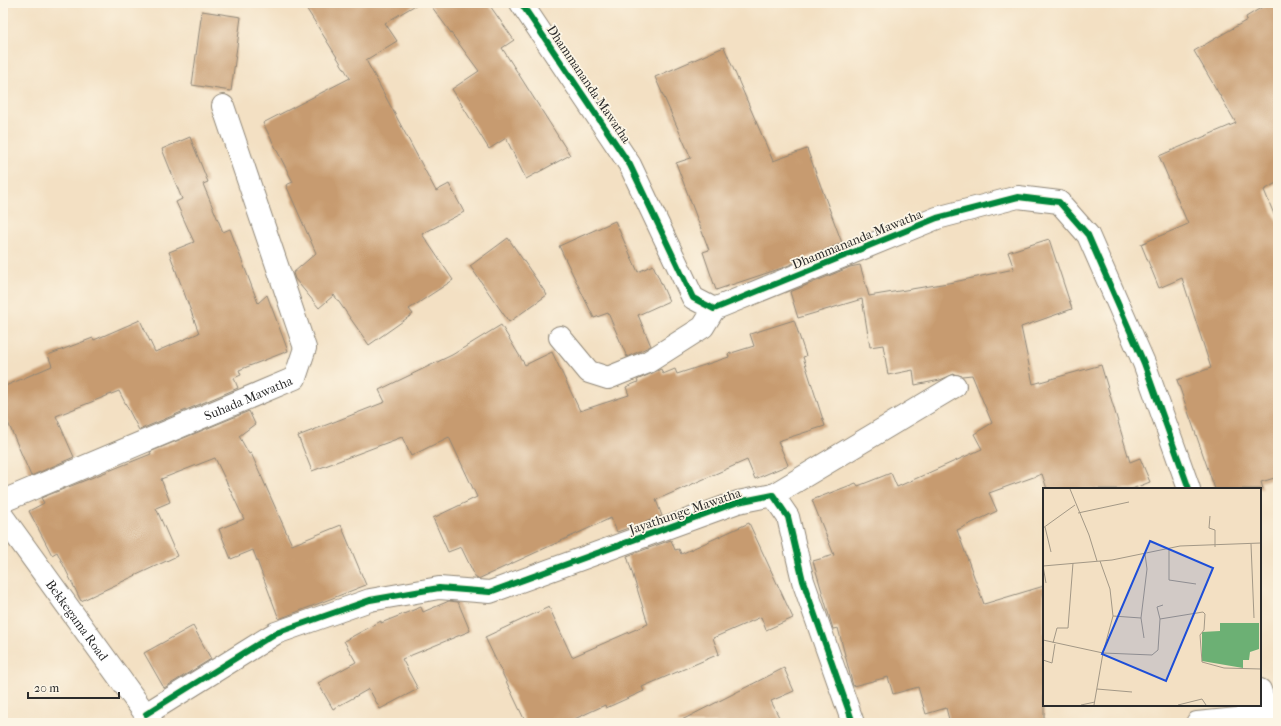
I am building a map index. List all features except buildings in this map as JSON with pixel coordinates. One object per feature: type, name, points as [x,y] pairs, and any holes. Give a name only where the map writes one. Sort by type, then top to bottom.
[{"type":"street","name":"Dhammananda Mawatha","points":[[521,3],[630,165],[694,298],[714,309],[937,218],[1018,197],[1059,202],[1088,235],[1144,363],[1189,488]]},
{"type":"street","name":"Suhada Mawatha","points":[[3,501],[295,378],[305,348],[223,106]]},
{"type":"street","points":[[560,337],[589,372],[608,378],[648,362],[703,327],[714,309]]},
{"type":"street","name":"Jayathunge Mawatha","points":[[149,718],[276,633],[378,599],[439,588],[490,592],[738,502],[773,495],[955,386]]},
{"type":"street","points":[[773,495],[788,517],[803,580],[853,723]]},
{"type":"street","name":"Bekkegama Road","points":[[3,517],[149,718]]},
{"type":"street","points":[[1197,723],[1273,718],[1261,692]]},
{"type":"cycle path","points":[[521,3],[630,165],[693,298],[714,309],[937,218],[1018,197],[1059,202],[1088,235],[1144,363],[1189,488]]},
{"type":"cycle path","points":[[146,714],[276,633],[370,600],[439,588],[490,592],[738,502],[773,495],[788,517],[803,581],[853,723]]}]
